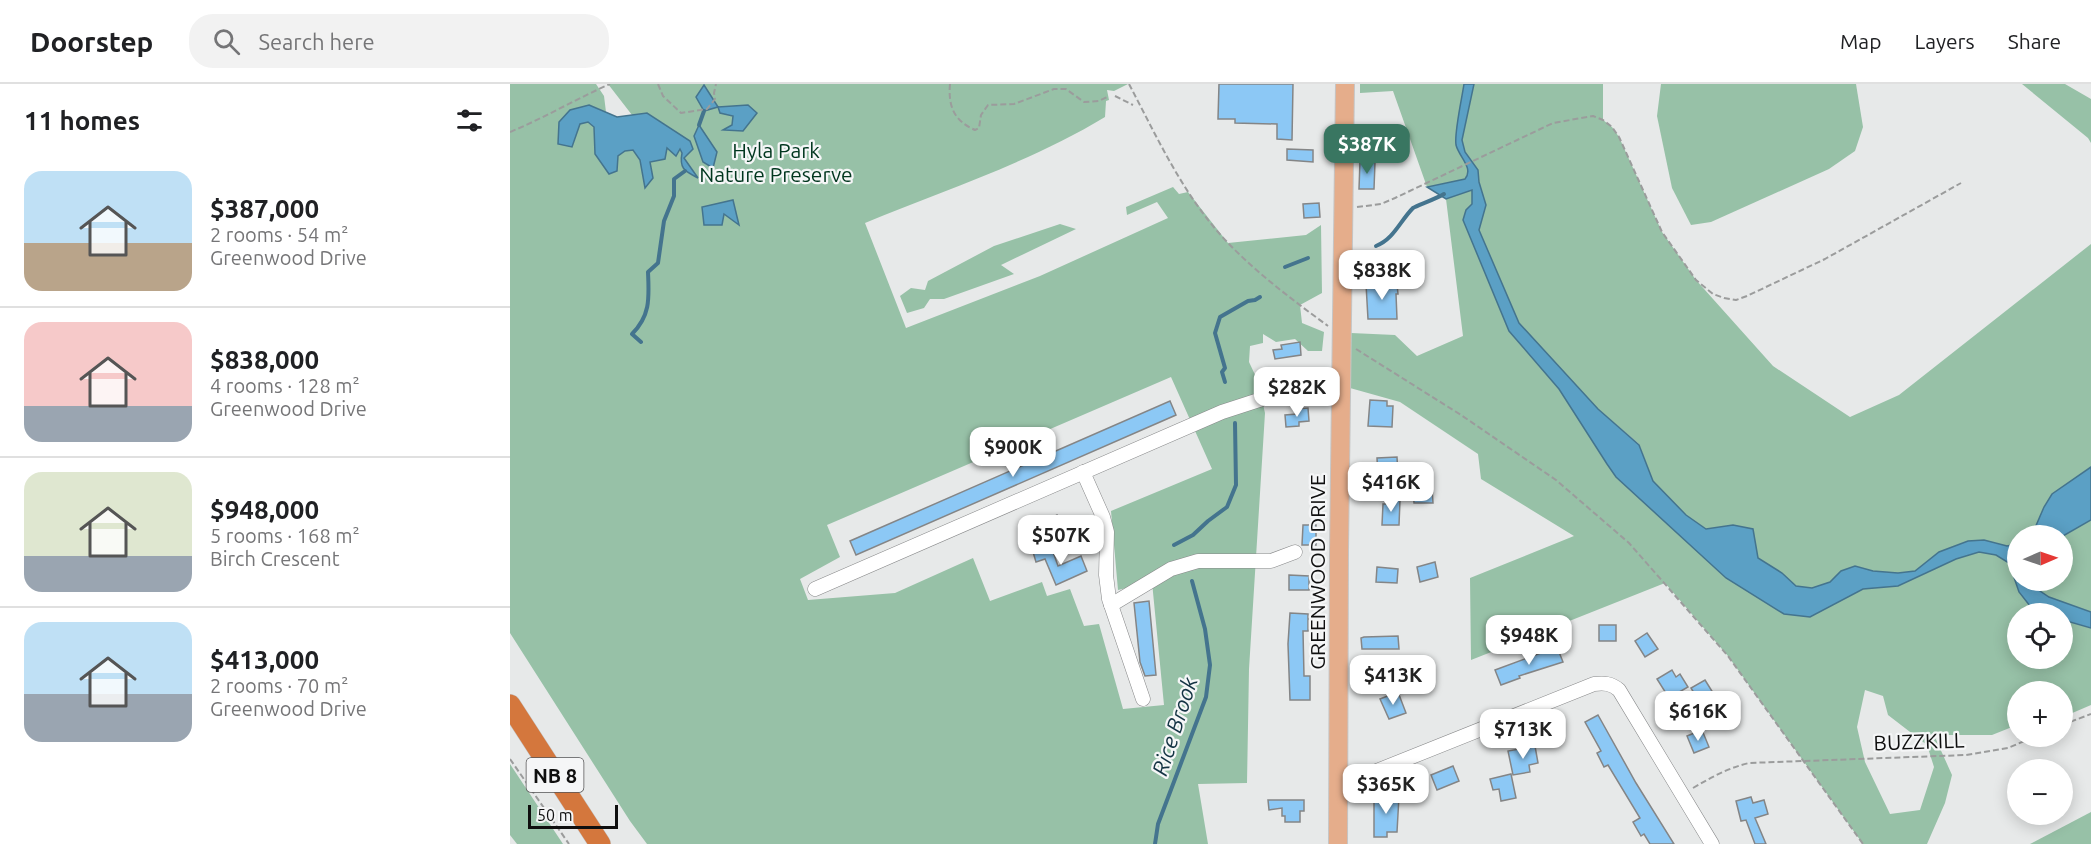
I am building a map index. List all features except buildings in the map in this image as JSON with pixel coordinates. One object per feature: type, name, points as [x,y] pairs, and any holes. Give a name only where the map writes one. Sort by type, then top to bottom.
[{"type":"highway","name":"NB 8","points":[[510,705],[600,844]]},
{"type":"main road","name":"GREENWOOD DRIVE","points":[[1338,844],[1345,84]]},
{"type":"street","points":[[815,589],[1222,412],[1262,399],[1341,381]]},
{"type":"street","points":[[1083,472],[1103,517],[1107,532],[1106,575],[1111,605],[1143,699]]},
{"type":"street","points":[[1111,605],[1171,569],[1198,561],[1271,561],[1295,552]]},
{"type":"street","points":[[1339,786],[1594,684],[1612,684],[1619,690],[1712,844]]},
{"type":"path","points":[[598,88],[601,84]]},
{"type":"path","points":[[510,132],[610,84]]},
{"type":"path","points":[[658,84],[663,96],[681,112],[707,109],[715,99],[716,84]]},
{"type":"path","points":[[950,84],[949,98],[952,112],[975,130],[979,128],[981,115],[988,105],[1014,104],[1054,89],[1066,90],[1084,102],[1099,101],[1109,96]]},
{"type":"path","points":[[1129,84],[1176,172],[1228,243],[1286,295],[1330,328]]},
{"type":"path","points":[[1115,96],[1133,105]]},
{"type":"path","points":[[1344,208],[1381,204],[1553,123],[1593,116],[1612,127],[1619,137],[1662,232],[1696,280],[1713,294],[1736,300],[1825,260],[1961,183]]},
{"type":"path","points":[[1351,346],[1461,415],[1556,480],[1629,543],[1728,656],[1863,844]]},
{"type":"path","points":[[2073,721],[2091,714]]},
{"type":"path","name":"BUZZKILL","points":[[1683,794],[1734,766],[1749,763],[1966,755],[2010,747]]},
{"type":"path","points":[[510,759],[569,844]]},
{"type":"green space","name":"Hyla Park Nature Preserve","points":[[510,84],[596,84],[604,96],[606,112],[589,105],[580,124],[588,122],[594,127],[595,154],[617,156],[625,151],[633,150],[640,160],[645,188],[650,162],[667,148],[680,148],[682,166],[694,176],[684,158],[675,131],[647,113],[632,115],[608,84],[1128,84],[1114,91],[1107,90],[1109,100],[1106,101],[1105,117],[1077,133],[1018,162],[865,223],[906,328],[1040,276],[1168,218],[1157,202],[1127,215],[1126,207],[1173,187],[1179,194],[1188,192],[1228,243],[1306,235],[1321,225],[1322,293],[1300,305],[1302,323],[1324,332],[1322,351],[1308,351],[1295,339],[1276,342],[1263,334],[1263,343],[1250,346],[1249,362],[1257,379],[1265,413],[1249,669],[1247,783],[1198,784],[1208,844],[647,844],[510,633]],"holes":[[[1171,377],[1212,469],[1111,511],[1118,590],[1152,582],[1164,705],[1123,709],[1099,624],[1084,626],[1070,589],[1047,596],[1042,582],[990,601],[973,558],[895,593],[808,600],[800,579],[840,557],[827,525]]]},
{"type":"green space","points":[[1360,84],[1464,84],[1456,143],[1469,170],[1465,179],[1427,187],[1393,91],[1360,93]]},
{"type":"green space","points":[[1474,84],[1603,84],[1603,120],[1619,137],[1662,232],[1696,280],[1773,366],[1850,417],[1899,395],[2091,244],[2091,467],[2083,472],[2037,525],[2007,525],[2007,546],[1984,541],[1939,552],[1915,571],[1898,573],[1873,571],[1855,566],[1841,571],[1831,582],[1812,588],[1796,587],[1782,573],[1758,558],[1733,525],[1706,529],[1686,515],[1653,481],[1639,444],[1598,409],[1519,323],[1479,230],[1485,205],[1478,170],[1465,152],[1462,140]]},
{"type":"green space","points":[[1661,84],[1856,84],[1863,127],[1855,151],[1829,169],[1711,222],[1691,225],[1672,188],[1657,116]]},
{"type":"green space","points":[[2022,84],[2065,84],[2091,99],[2091,143],[2088,138]]},
{"type":"green space","points":[[1472,189],[1472,205],[1466,210],[1509,331],[1559,389],[1607,464],[1726,578],[1841,599],[1863,589],[1898,586],[1956,559],[1979,552],[1996,555],[2007,562],[2007,591],[2019,591],[2028,603],[2007,603],[2007,669],[2073,669],[2073,623],[2091,628],[2091,705],[2073,713],[2073,681],[2007,681],[2007,729],[1992,735],[1934,735],[1952,775],[1945,803],[1927,844],[1863,844],[1728,656],[1665,583],[1471,660],[1470,578],[1574,536],[1481,479],[1478,454],[1400,402],[1350,388],[1351,333],[1395,335],[1417,356],[1463,336],[1446,199]],"holes":[[[1865,690],[1883,696],[1888,715],[1927,745],[1934,767],[1920,810],[1890,814],[1865,762],[1857,727]]]},
{"type":"green space","points":[[1060,224],[1076,229],[1001,265],[1014,274],[944,299],[930,299],[924,308],[907,313],[900,296],[911,288],[925,290],[928,281],[994,246]]},
{"type":"green space","points":[[2091,520],[2091,612],[2073,606],[2073,603],[2049,597],[2040,591],[2073,591],[2073,530]]},
{"type":"green space","points":[[510,764],[563,844],[517,844],[510,835]]},
{"type":"green space","points":[[2091,812],[2091,844],[2030,844],[2066,825],[2073,825],[2073,821]]},
{"type":"water","points":[[1464,84],[1474,84],[1462,140],[1465,152],[1478,170],[1486,205],[1479,230],[1519,323],[1598,409],[1639,445],[1653,481],[1686,515],[1706,529],[1733,525],[1753,529],[1758,558],[1782,573],[1796,586],[1812,588],[1830,582],[1841,571],[1855,566],[1873,571],[1898,573],[1915,571],[1939,552],[1968,541],[1984,540],[2007,546],[2007,562],[1996,555],[1979,552],[1956,559],[1898,586],[1863,589],[1810,617],[1784,614],[1726,578],[1616,477],[1559,389],[1509,331],[1463,220],[1466,210],[1472,204],[1472,190],[1446,199],[1427,187],[1465,179],[1467,175],[1467,167],[1456,145]]},
{"type":"water","points":[[704,85],[718,107],[704,111],[696,97]]},
{"type":"water","points":[[589,105],[617,117],[647,113],[690,141],[693,149],[684,158],[698,178],[682,166],[680,149],[676,156],[667,148],[665,159],[650,162],[653,178],[645,188],[640,160],[633,150],[625,151],[618,156],[617,171],[609,174],[595,154],[594,127],[588,122],[580,124],[572,147],[558,144],[559,122],[570,110]]},
{"type":"water","points":[[748,105],[757,113],[743,131],[723,130],[732,125],[733,116],[720,113],[718,107]]},
{"type":"water","points":[[699,125],[717,152],[713,168],[703,162],[694,136]]},
{"type":"water","points":[[733,200],[739,225],[724,214],[722,225],[704,225],[702,207]]},
{"type":"water","points":[[2091,467],[2091,520],[2073,530],[2073,525],[2036,525],[2052,494]]},
{"type":"water","points":[[2040,591],[2066,603],[2028,603],[2019,592]]},
{"type":"water","points":[[2073,606],[2091,612],[2091,628],[2073,623]]},
{"type":"waterway","points":[[699,125],[704,111]]},
{"type":"waterway","points":[[641,342],[632,334],[646,313],[648,272],[658,263],[664,221],[674,196],[674,179],[685,171]]},
{"type":"waterway","name":"Rice Brook","points":[[1376,246],[1388,239],[1413,208],[1444,194]]},
{"type":"waterway","name":"Rice Brook","points":[[1285,267],[1308,258]]},
{"type":"waterway","name":"Rice Brook","points":[[1225,382],[1222,372],[1225,368],[1215,333],[1220,317],[1260,297]]},
{"type":"waterway","name":"Rice Brook","points":[[1174,545],[1193,535],[1227,507],[1236,485],[1235,423]]},
{"type":"waterway","name":"Rice Brook","points":[[1155,844],[1158,824],[1206,697],[1210,665],[1205,629],[1192,581]]}]
